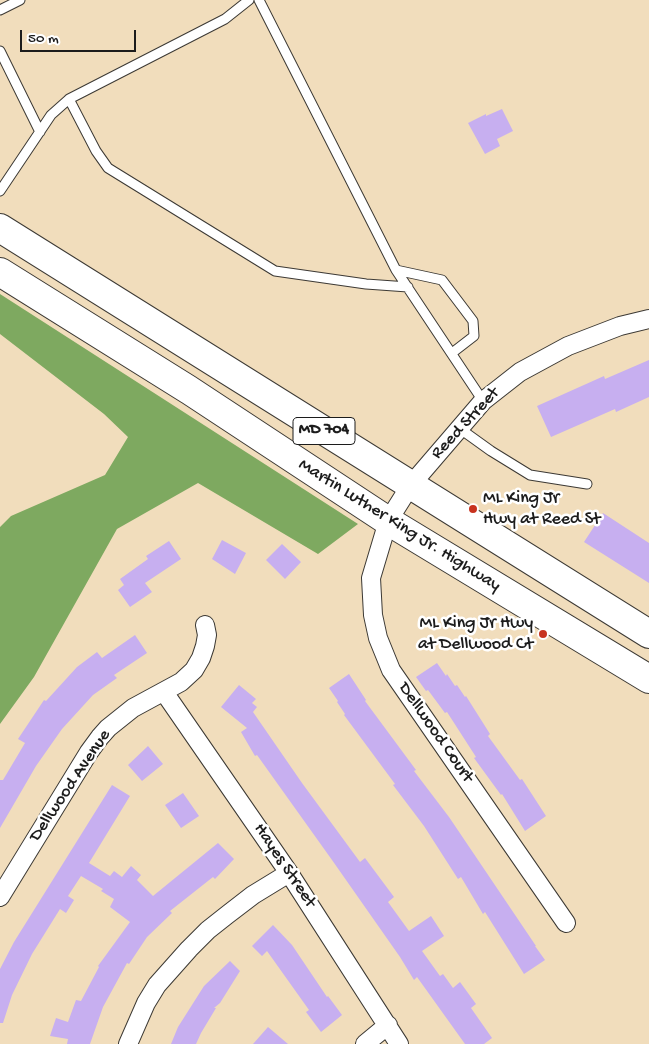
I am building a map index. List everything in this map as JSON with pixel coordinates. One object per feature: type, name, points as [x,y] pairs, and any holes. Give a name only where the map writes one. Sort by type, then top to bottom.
[{"type":"main road","name":"MD 704","points":[[0,228],[649,634]]},
{"type":"main road","name":"Martin Luther King Jr. Highway","points":[[0,272],[189,390],[388,521],[649,679]]},
{"type":"street","name":"Reed Street","points":[[388,521],[410,486],[459,428],[483,401],[520,372],[568,346],[620,326],[649,319]]},
{"type":"street","name":"Dellwood Court","points":[[388,521],[371,578],[378,638],[391,670],[566,923]]},
{"type":"street","name":"Dellwood Avenue","points":[[0,897],[100,737],[126,713],[189,676],[198,664],[206,646],[207,634],[205,625]]},
{"type":"street","name":"Hayes Street","points":[[164,692],[290,873],[399,1044]]},
{"type":"street","points":[[128,1044],[146,1003],[158,985],[189,949],[208,930],[253,895],[290,873]]},
{"type":"street","points":[[365,1044],[388,1025]]},
{"type":"lane","points":[[0,10],[20,0]]},
{"type":"lane","points":[[0,191],[51,114],[69,99],[225,19],[249,0]]},
{"type":"lane","points":[[258,0],[396,270],[483,401]]},
{"type":"lane","points":[[0,51],[40,132]]},
{"type":"lane","points":[[69,99],[96,151],[108,168],[275,271],[366,284],[408,287]]},
{"type":"lane","points":[[396,270],[442,280],[473,321],[474,336],[452,353]]},
{"type":"lane","points":[[459,428],[491,451],[530,475],[587,484]]},
{"type":"green space","points":[[0,294],[358,524],[318,554],[198,483],[117,529],[34,677],[0,724],[0,527],[11,516],[105,475],[128,437],[104,414],[0,334]]},
{"type":"building","points":[[502,109],[513,131],[497,139],[500,146],[485,154],[468,123]]},
{"type":"building","points":[[649,360],[649,397],[616,412],[615,409],[551,437],[537,406],[604,376],[605,379]]},
{"type":"building","points":[[603,513],[649,543],[649,583],[584,542]]},
{"type":"building","points":[[222,540],[246,553],[235,574],[212,559]]},
{"type":"building","points":[[169,541],[181,559],[145,583],[152,592],[130,607],[118,590],[124,585],[120,579],[148,559],[146,556]]},
{"type":"building","points":[[282,544],[301,562],[285,579],[266,560]]},
{"type":"building","points":[[135,635],[147,653],[114,675],[117,678],[93,695],[62,729],[36,766],[0,828],[0,780],[3,780],[25,743],[18,739],[44,700],[46,701],[77,667],[97,652],[102,658]]},
{"type":"building","points":[[437,663],[446,676],[447,674],[455,686],[457,685],[466,696],[490,734],[488,736],[520,780],[522,779],[546,816],[525,831],[502,794],[474,758],[476,757],[447,712],[445,713],[416,677]]},
{"type":"building","points":[[349,674],[365,701],[449,817],[545,960],[524,974],[485,912],[483,914],[461,877],[458,879],[424,826],[393,785],[395,784],[344,715],[338,701],[329,688]]},
{"type":"building","points":[[239,685],[256,699],[252,703],[257,707],[253,712],[302,783],[360,862],[365,858],[394,897],[388,902],[409,931],[431,916],[444,936],[422,951],[440,976],[443,974],[453,988],[460,982],[476,1004],[471,1008],[492,1038],[484,1044],[465,1044],[417,977],[414,980],[332,860],[257,755],[255,756],[241,732],[247,728],[221,707]]},
{"type":"building","points":[[148,746],[163,764],[142,781],[128,765]]},
{"type":"building","points":[[112,785],[130,796],[89,863],[110,876],[114,871],[122,877],[131,866],[141,875],[137,880],[153,896],[218,843],[234,859],[215,879],[213,877],[170,911],[172,913],[147,937],[129,964],[127,963],[103,1007],[90,1044],[67,1044],[68,1039],[50,1036],[56,1018],[68,1022],[76,1000],[81,1001],[98,966],[130,922],[110,907],[114,899],[101,891],[103,889],[81,876],[68,896],[74,900],[66,913],[60,909],[32,954],[12,995],[3,1023],[0,1023],[0,969],[14,942]]},
{"type":"building","points":[[183,793],[199,816],[181,828],[165,805]]},
{"type":"building","points":[[273,925],[292,945],[327,997],[342,1015],[321,1032],[306,1012],[309,1010],[267,951],[262,956],[252,946]]},
{"type":"building","points":[[230,961],[240,971],[220,1003],[214,1008],[216,1008],[196,1044],[171,1044],[178,1027],[204,986]]},
{"type":"building","points":[[268,1027],[288,1044],[253,1044]]},
{"type":"place","name":"ML King Jr Hwy at Reed St","points":[[473,509]]},
{"type":"place","name":"ML King Jr Hwy at Dellwood Ct","points":[[543,634]]}]
